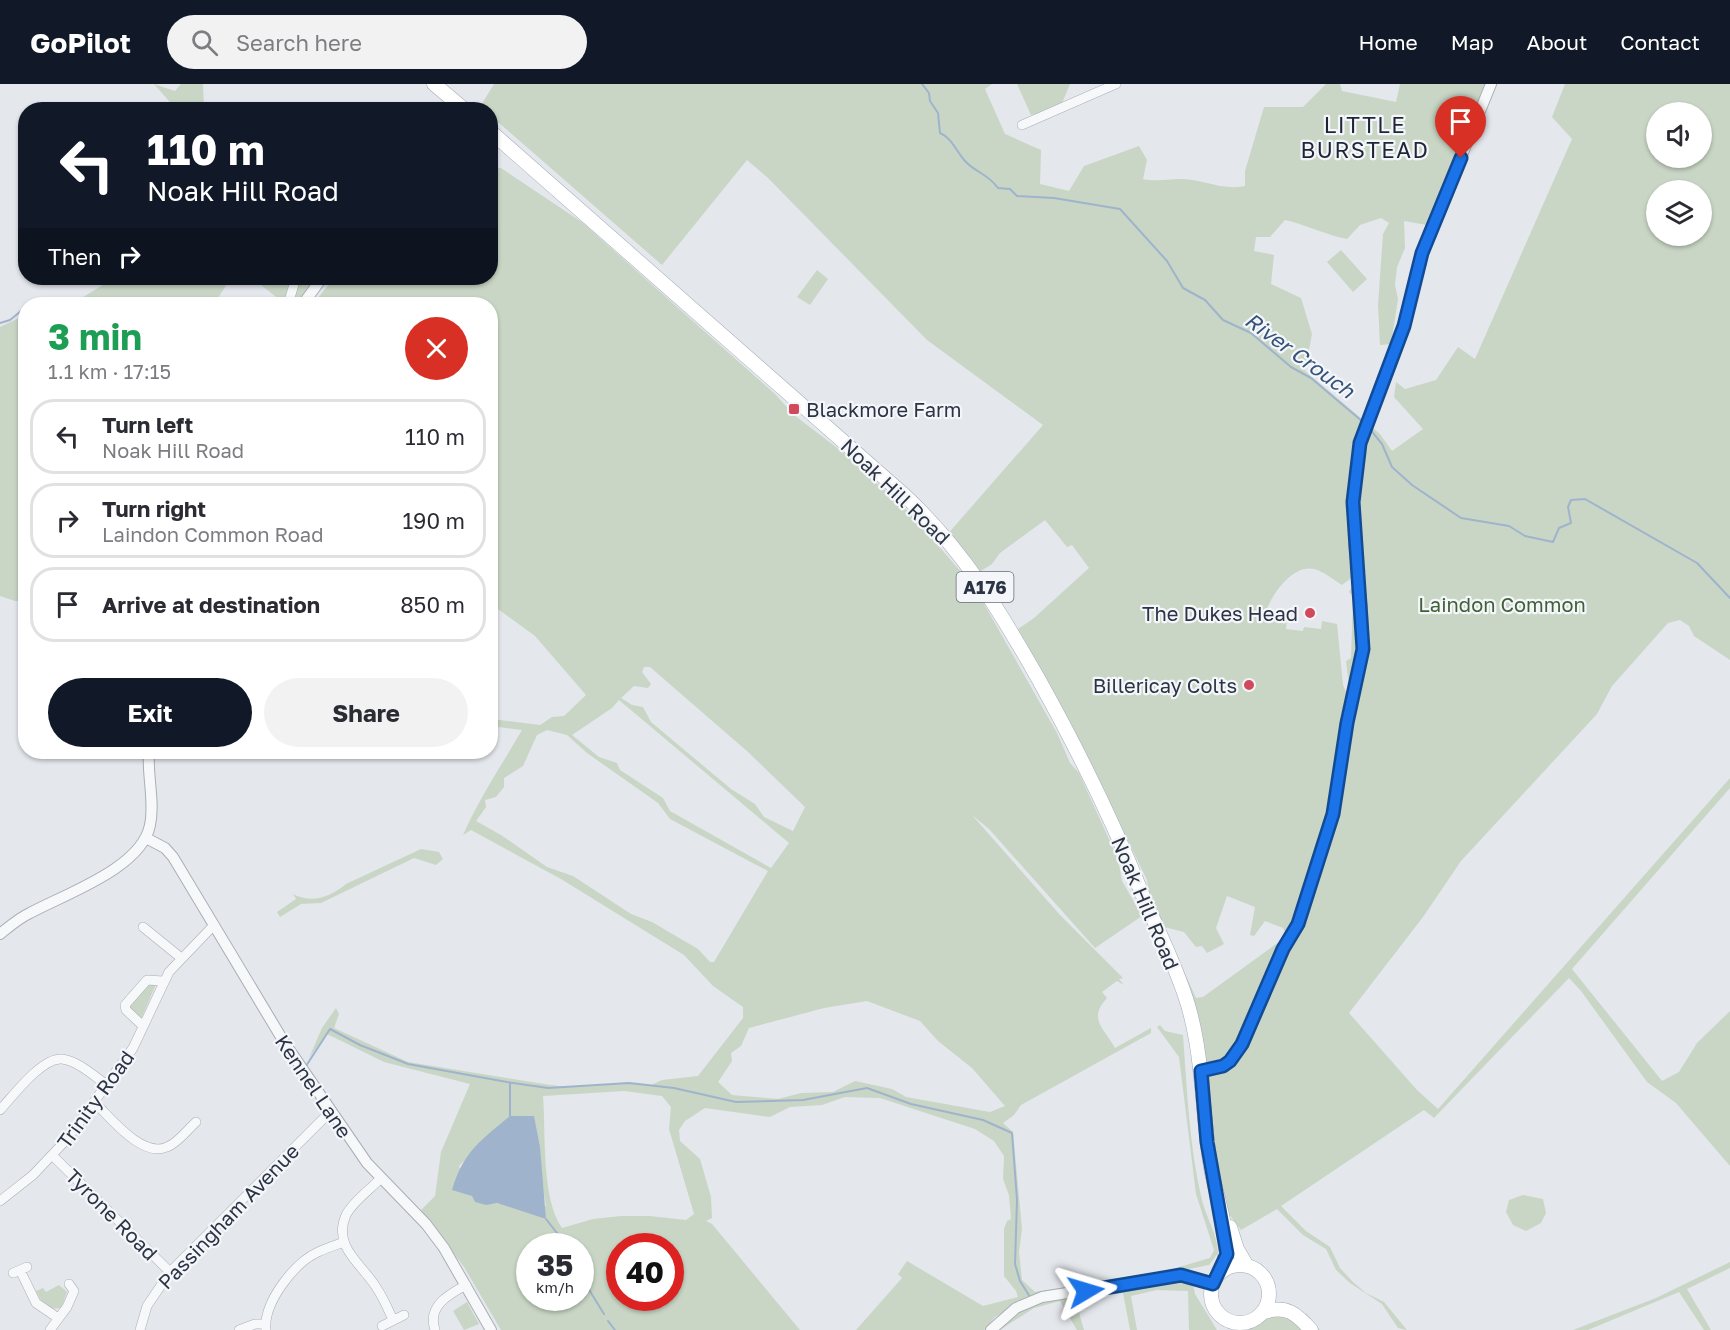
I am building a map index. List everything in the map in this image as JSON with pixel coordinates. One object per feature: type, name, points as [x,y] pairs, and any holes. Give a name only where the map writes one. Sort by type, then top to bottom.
[{"type":"main road","points":[[434,84],[455,102]]},
{"type":"main road","name":"Noak Hill Road","points":[[498,143],[903,494],[945,534],[1004,618],[1069,734],[1122,844],[1188,1004],[1201,1071],[1207,1142],[1227,1254],[1217,1278]]},
{"type":"main road","name":"Noak Hill Road","points":[[1218,1200],[1237,1249],[1247,1266]]},
{"type":"main road","points":[[1220,1330],[1219,1314],[1212,1301],[1217,1278],[1233,1266],[1247,1266],[1259,1271],[1267,1281],[1269,1300],[1264,1312]]},
{"type":"main road","points":[[1219,1314],[1241,1326],[1274,1308],[1287,1309],[1311,1330]]},
{"type":"street","points":[[1022,125],[1116,84]]},
{"type":"street","points":[[1201,1071],[1223,1066],[1230,1061],[1242,1044],[1283,949],[1298,924],[1333,814],[1347,723],[1363,649],[1353,502],[1360,443],[1404,326],[1422,253],[1491,84]]},
{"type":"street","points":[[0,934],[27,914],[79,889],[125,861],[146,838],[150,825],[148,759]]},
{"type":"street","name":"Kennel Lane","points":[[146,838],[165,848],[172,856],[284,1042],[359,1152],[426,1224],[444,1248],[491,1330]]},
{"type":"street","name":"Trinity Road","points":[[0,1201],[53,1156],[95,1103],[134,1048],[163,981],[180,957],[214,925]]},
{"type":"street","points":[[143,927],[180,957]]},
{"type":"street","points":[[143,1026],[126,1010],[125,1005],[147,980],[163,981]]},
{"type":"street","points":[[0,1110],[45,1064],[56,1059],[76,1064],[107,1085]]},
{"type":"street","points":[[95,1103],[138,1142],[149,1149],[170,1146],[196,1122]]},
{"type":"street","name":"Passingham Avenue","points":[[140,1330],[147,1306],[170,1272],[331,1111]]},
{"type":"street","name":"Tyrone Road","points":[[53,1156],[170,1272]]},
{"type":"street","points":[[381,1178],[348,1211],[344,1224],[344,1242],[358,1267],[376,1287],[393,1320]]},
{"type":"street","points":[[239,1330],[255,1324],[266,1327],[271,1301],[291,1275],[316,1252],[344,1242]]},
{"type":"street","points":[[20,1270],[36,1303],[58,1317]]},
{"type":"street","points":[[991,1330],[1016,1308],[1042,1297],[1181,1275],[1217,1278]]},
{"type":"street","points":[[50,1330],[67,1307],[74,1291],[69,1284]]},
{"type":"street","points":[[435,1330],[432,1315],[437,1306],[466,1285]]},
{"type":"street","points":[[382,1326],[404,1315]]},
{"type":"green space","points":[[154,84],[175,91],[181,84],[203,84],[204,102],[170,102]]},
{"type":"green space","name":"Laindon Common","points":[[494,84],[992,84],[985,89],[1005,134],[1041,150],[1040,184],[1069,191],[1084,166],[1139,146],[1147,160],[1143,179],[1175,179],[1228,187],[1245,186],[1245,171],[1264,107],[1303,107],[1326,84],[1340,84],[1342,91],[1396,102],[1400,84],[1491,84],[1433,226],[1404,221],[1405,248],[1397,267],[1395,285],[1398,299],[1391,344],[1380,345],[1378,305],[1383,234],[1389,223],[1381,218],[1360,225],[1347,239],[1285,220],[1270,237],[1256,237],[1254,251],[1274,255],[1271,284],[1301,298],[1312,334],[1305,371],[1380,434],[1392,451],[1423,429],[1394,397],[1396,382],[1405,389],[1436,380],[1458,347],[1475,359],[1572,139],[1552,117],[1565,84],[1730,84],[1730,660],[1694,636],[1689,626],[1680,620],[1668,623],[1612,686],[1597,714],[1461,861],[1423,917],[1349,1013],[1417,1090],[1438,1109],[1730,778],[1730,788],[1572,969],[1662,1081],[1679,1072],[1697,1043],[1730,1011],[1730,1166],[1676,1103],[1647,1082],[1581,991],[1569,978],[1434,1118],[1424,1110],[1281,1206],[1306,1231],[1330,1247],[1340,1268],[1366,1293],[1384,1302],[1407,1330],[1398,1328],[1382,1304],[1350,1283],[1336,1270],[1326,1249],[1303,1235],[1277,1209],[1241,1230],[1218,1200],[1201,1071],[1150,902],[1147,880],[1082,746],[1018,629],[1034,618],[1089,568],[1072,545],[1067,547],[1045,520],[1000,553],[992,564],[976,574],[946,536],[1043,425],[927,340],[768,178],[747,160],[662,265],[498,122],[498,102],[483,102]],"holes":[[[1356,566],[1358,577],[1349,592],[1353,596],[1351,658],[1346,661],[1349,686],[1353,691],[1350,701],[1343,685],[1337,624],[1322,621],[1321,629],[1304,627],[1303,631],[1286,629],[1287,618],[1267,609],[1279,588],[1291,575],[1299,571],[1314,569],[1342,585],[1350,579]],[[1227,896],[1255,907],[1250,935],[1254,936],[1265,921],[1283,928],[1287,936],[1203,997],[1196,998],[1164,927],[1184,932],[1196,947],[1202,946],[1207,953],[1224,944],[1216,928]]]},
{"type":"green space","points":[[1017,84],[1070,84],[1060,108],[1031,115]]},
{"type":"green space","points":[[498,168],[501,168],[583,223],[775,394],[794,415],[845,454],[910,513],[975,588],[1057,733],[1070,763],[1079,773],[1118,859],[1122,881],[1142,916],[1095,948],[989,829],[972,815],[1060,915],[1123,978],[1119,979],[1124,985],[1117,981],[1102,992],[1107,998],[1101,1005],[1098,1018],[1115,1048],[1151,1028],[1151,1033],[1021,1105],[1014,1115],[1003,1123],[1013,1132],[1022,1229],[1019,1252],[1022,1280],[1035,1292],[1169,1270],[1210,1258],[1214,1250],[1196,1194],[1179,1057],[1157,1027],[1160,1025],[1165,1031],[1183,1035],[1189,1116],[1197,1176],[1218,1253],[1209,1265],[1020,1303],[995,1317],[984,1330],[856,1330],[902,1278],[898,1274],[907,1261],[983,1306],[1018,1297],[1004,1276],[1004,1229],[1007,1221],[1011,1219],[1009,1195],[1003,1179],[1004,1156],[994,1141],[975,1129],[880,1098],[845,1097],[822,1105],[790,1107],[770,1117],[705,1108],[685,1121],[679,1130],[680,1141],[700,1159],[711,1197],[712,1218],[706,1221],[712,1224],[800,1330],[501,1330],[464,1267],[421,1210],[435,1196],[441,1152],[470,1084],[384,1062],[327,1034],[309,1058],[322,1028],[336,1008],[339,1014],[334,1028],[408,1062],[566,1087],[629,1083],[651,1085],[662,1080],[698,1076],[743,1018],[743,1007],[713,986],[684,955],[561,879],[471,830],[463,835],[522,730],[498,727],[498,720],[540,725],[552,717],[564,716],[586,695],[535,636],[498,609],[498,297],[319,297],[328,285],[498,285]],"holes":[[[644,667],[650,667],[748,752],[805,807],[793,831],[764,817],[755,804],[731,789],[651,722],[643,707],[632,705],[621,698],[634,686],[648,688],[651,684],[642,672]],[[619,700],[789,843],[771,868],[670,811],[663,798],[620,770],[617,763],[599,757],[572,735],[612,708]],[[547,730],[567,735],[587,753],[658,803],[670,819],[768,871],[714,962],[710,962],[698,949],[652,922],[631,914],[573,876],[547,867],[501,835],[476,821],[486,807],[485,800],[496,797],[504,787],[504,778],[523,766],[537,735]],[[867,1001],[920,1021],[938,1041],[972,1068],[1005,1106],[990,1112],[906,1097],[892,1089],[855,1081],[833,1092],[801,1093],[778,1099],[732,1095],[718,1082],[732,1061],[731,1053],[741,1046],[749,1028],[824,1008]],[[624,1091],[662,1096],[671,1107],[669,1129],[694,1214],[686,1220],[621,1216],[593,1219],[562,1228],[555,1215],[548,1183],[543,1096]],[[503,1122],[541,1176],[546,1206],[475,1202],[459,1166]]]},
{"type":"green space","points":[[1341,250],[1367,279],[1353,292],[1327,262]]},
{"type":"green space","points":[[817,270],[828,279],[810,305],[797,297]]},
{"type":"green space","points":[[103,285],[226,285],[219,297],[83,297]]},
{"type":"green space","points":[[261,285],[317,285],[308,297],[276,297]]},
{"type":"green space","points":[[18,318],[18,601],[0,596],[0,327]]},
{"type":"green space","points":[[421,849],[439,852],[443,859],[436,865],[414,858],[321,903],[301,904],[280,917],[277,912],[296,899],[293,894],[314,899],[327,896],[346,884]]},
{"type":"green space","points":[[157,982],[141,1019],[129,1010],[128,1005],[148,984]]},
{"type":"green space","points":[[1523,1195],[1543,1199],[1546,1213],[1541,1223],[1526,1231],[1513,1225],[1506,1212],[1509,1200]]},
{"type":"green space","points":[[1730,1262],[1730,1268],[1687,1289],[1711,1330],[1704,1330],[1679,1292],[1588,1330],[1573,1330],[1656,1298]]},
{"type":"green space","points":[[1192,1279],[1195,1294],[1217,1330],[1189,1330],[1188,1291],[1157,1290],[1131,1296],[1137,1330],[1130,1330],[1123,1293],[1099,1295],[1099,1289]]},
{"type":"green space","points":[[59,1285],[67,1292],[61,1308],[49,1309],[42,1303],[36,1291],[43,1288],[46,1292]]},
{"type":"green space","points":[[1073,1292],[1084,1330],[1077,1330],[1060,1301],[1034,1308],[1000,1330],[991,1330],[1016,1308]]},
{"type":"green space","points":[[467,1302],[479,1324],[464,1330],[453,1311]]},
{"type":"green space","points":[[1264,1312],[1304,1321],[1306,1313],[1320,1330],[1236,1330]]},
{"type":"water","points":[[510,1116],[534,1116],[540,1147],[546,1219],[497,1203],[486,1205],[475,1202],[472,1196],[452,1190],[456,1177],[474,1148]]},
{"type":"waterway","name":"River Crouch","points":[[922,84],[938,113],[940,133],[951,141],[969,165],[990,179],[998,188],[1010,189],[1017,196],[1054,198],[1120,209],[1167,261],[1183,288],[1205,300],[1223,320],[1251,333],[1291,367],[1311,378],[1363,422]]},
{"type":"waterway","points":[[0,323],[10,320],[18,314]]},
{"type":"waterway","name":"River Crouch","points":[[1369,428],[1382,444],[1392,467],[1412,485],[1461,518],[1509,526],[1525,536],[1553,542],[1559,528],[1571,523],[1568,507],[1571,500],[1585,499],[1697,563],[1730,598]]},
{"type":"waterway","points":[[306,1066],[330,1029],[360,1045],[408,1064],[548,1088],[629,1083],[674,1088],[736,1102],[803,1100],[867,1088],[911,1104],[983,1120],[1012,1133],[1017,1200],[1015,1264],[1020,1281],[1030,1297]]},
{"type":"waterway","points":[[510,1083],[510,1116]]},
{"type":"waterway","points":[[546,1219],[557,1233]]},
{"type":"waterway","points":[[594,1298],[604,1314]]},
{"type":"waterway","points":[[608,1321],[615,1330]]},
{"type":"place","name":"Blackmore Farm","points":[[794,409]]},
{"type":"place","name":"The Dukes Head","points":[[1310,613]]},
{"type":"place","name":"Billericay Colts","points":[[1249,685]]},
{"type":"district","name":"LITTLE BURSTEAD","points":[[1365,136]]},
{"type":"route","points":[[1086,1291],[1181,1275],[1213,1284],[1225,1263],[1226,1236],[1211,1171],[1201,1071],[1223,1066],[1230,1061],[1242,1044],[1257,1014],[1283,949],[1298,924],[1333,814],[1347,723],[1363,649],[1362,608],[1354,544],[1353,502],[1360,443],[1404,326],[1422,253],[1461,158]]}]
